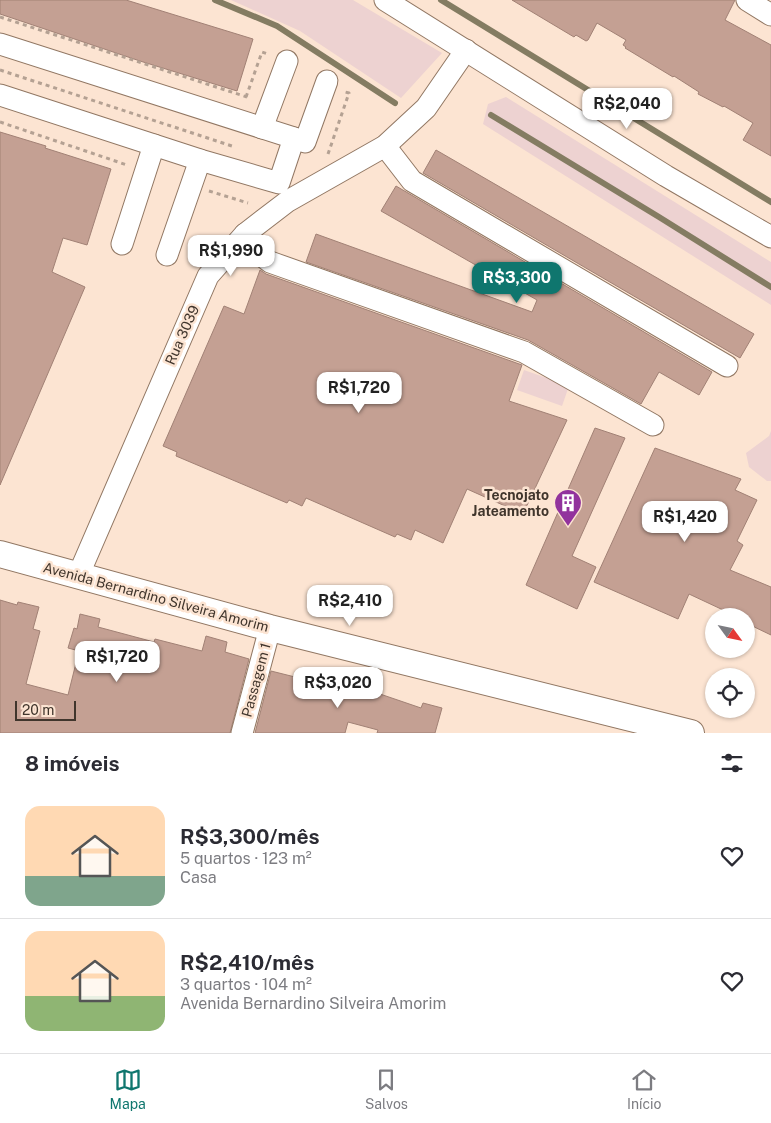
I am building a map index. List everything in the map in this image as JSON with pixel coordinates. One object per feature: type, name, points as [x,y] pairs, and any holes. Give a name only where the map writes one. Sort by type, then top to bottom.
[{"type":"main road","name":"Avenida Bernardino Silveira Amorim","points":[[0,554],[270,628],[692,733]]},
{"type":"street","points":[[385,0],[666,176],[771,237]]},
{"type":"street","points":[[747,0],[771,15]]},
{"type":"street","points":[[0,44],[306,142],[327,81]]},
{"type":"street","name":"Rua 3039","points":[[78,576],[208,276],[245,234],[288,201],[385,146],[426,108],[466,50]]},
{"type":"street","points":[[262,128],[287,61]]},
{"type":"street","points":[[0,95],[279,184],[294,138]]},
{"type":"street","points":[[122,244],[154,145]]},
{"type":"street","points":[[385,146],[412,182],[727,366]]},
{"type":"street","points":[[167,255],[200,160]]},
{"type":"street","points":[[245,234],[257,252],[270,262],[524,352],[653,425]]},
{"type":"street","name":"Passagem 1","points":[[242,733],[270,628]]},
{"type":"path","points":[[0,17],[270,105]]},
{"type":"path","points":[[0,122],[146,171]]},
{"type":"path","points":[[191,186],[248,204]]},
{"type":"shaded area","points":[[231,0],[353,0],[442,53],[401,98],[300,31]]},
{"type":"shaded area","points":[[506,97],[771,262],[771,305],[483,124],[488,104]]},
{"type":"shaded area","points":[[524,370],[569,386],[562,406],[517,390]]},
{"type":"shaded area","points":[[771,431],[771,481],[767,481],[749,467],[746,453],[769,436]]},
{"type":"building","points":[[0,0],[126,0],[253,39],[237,91],[0,14]]},
{"type":"building","points":[[512,0],[735,0],[725,20],[771,45],[771,156],[743,140],[753,123],[724,106],[698,94],[699,92],[674,76],[625,48],[623,45],[626,40],[597,23],[588,40],[586,41],[576,35],[574,37]]},
{"type":"building","points":[[0,132],[111,169],[87,245],[63,238],[52,272],[85,287],[0,485]]},
{"type":"building","points":[[436,150],[754,334],[740,358],[423,173]]},
{"type":"building","points":[[396,186],[712,372],[699,395],[659,372],[641,404],[528,340],[306,262],[316,234],[532,312],[537,300],[381,211]]},
{"type":"building","points":[[260,270],[266,274],[522,365],[509,401],[567,420],[523,514],[467,489],[443,543],[415,530],[411,540],[397,534],[395,537],[306,498],[302,506],[289,500],[287,503],[176,456],[177,452],[163,446],[224,306],[244,314]]},
{"type":"building","name":"Tecnojato Jateamento","points":[[595,428],[625,438],[572,556],[596,567],[577,609],[526,585]]},
{"type":"building","points":[[655,448],[741,479],[735,490],[757,500],[737,541],[743,545],[730,570],[771,587],[771,635],[755,627],[755,608],[719,608],[689,594],[678,619],[594,582]]},
{"type":"building","points":[[0,600],[17,605],[18,602],[39,607],[33,629],[40,631],[26,684],[68,695],[79,651],[68,648],[74,628],[77,629],[80,614],[100,619],[98,627],[154,642],[155,639],[202,651],[206,636],[227,642],[225,652],[249,659],[230,733],[0,733]]},
{"type":"building","points":[[271,671],[327,685],[328,680],[358,687],[360,679],[382,685],[380,694],[421,708],[423,703],[442,708],[435,733],[377,733],[378,730],[348,722],[345,733],[255,733]]},
{"type":"waterway","points":[[215,0],[277,26],[395,103]]},
{"type":"waterway","points":[[441,0],[771,202]]},
{"type":"waterway","points":[[491,115],[771,287]]},
{"type":"place","name":"Tecnojato Jateamento","points":[[568,527]]}]
